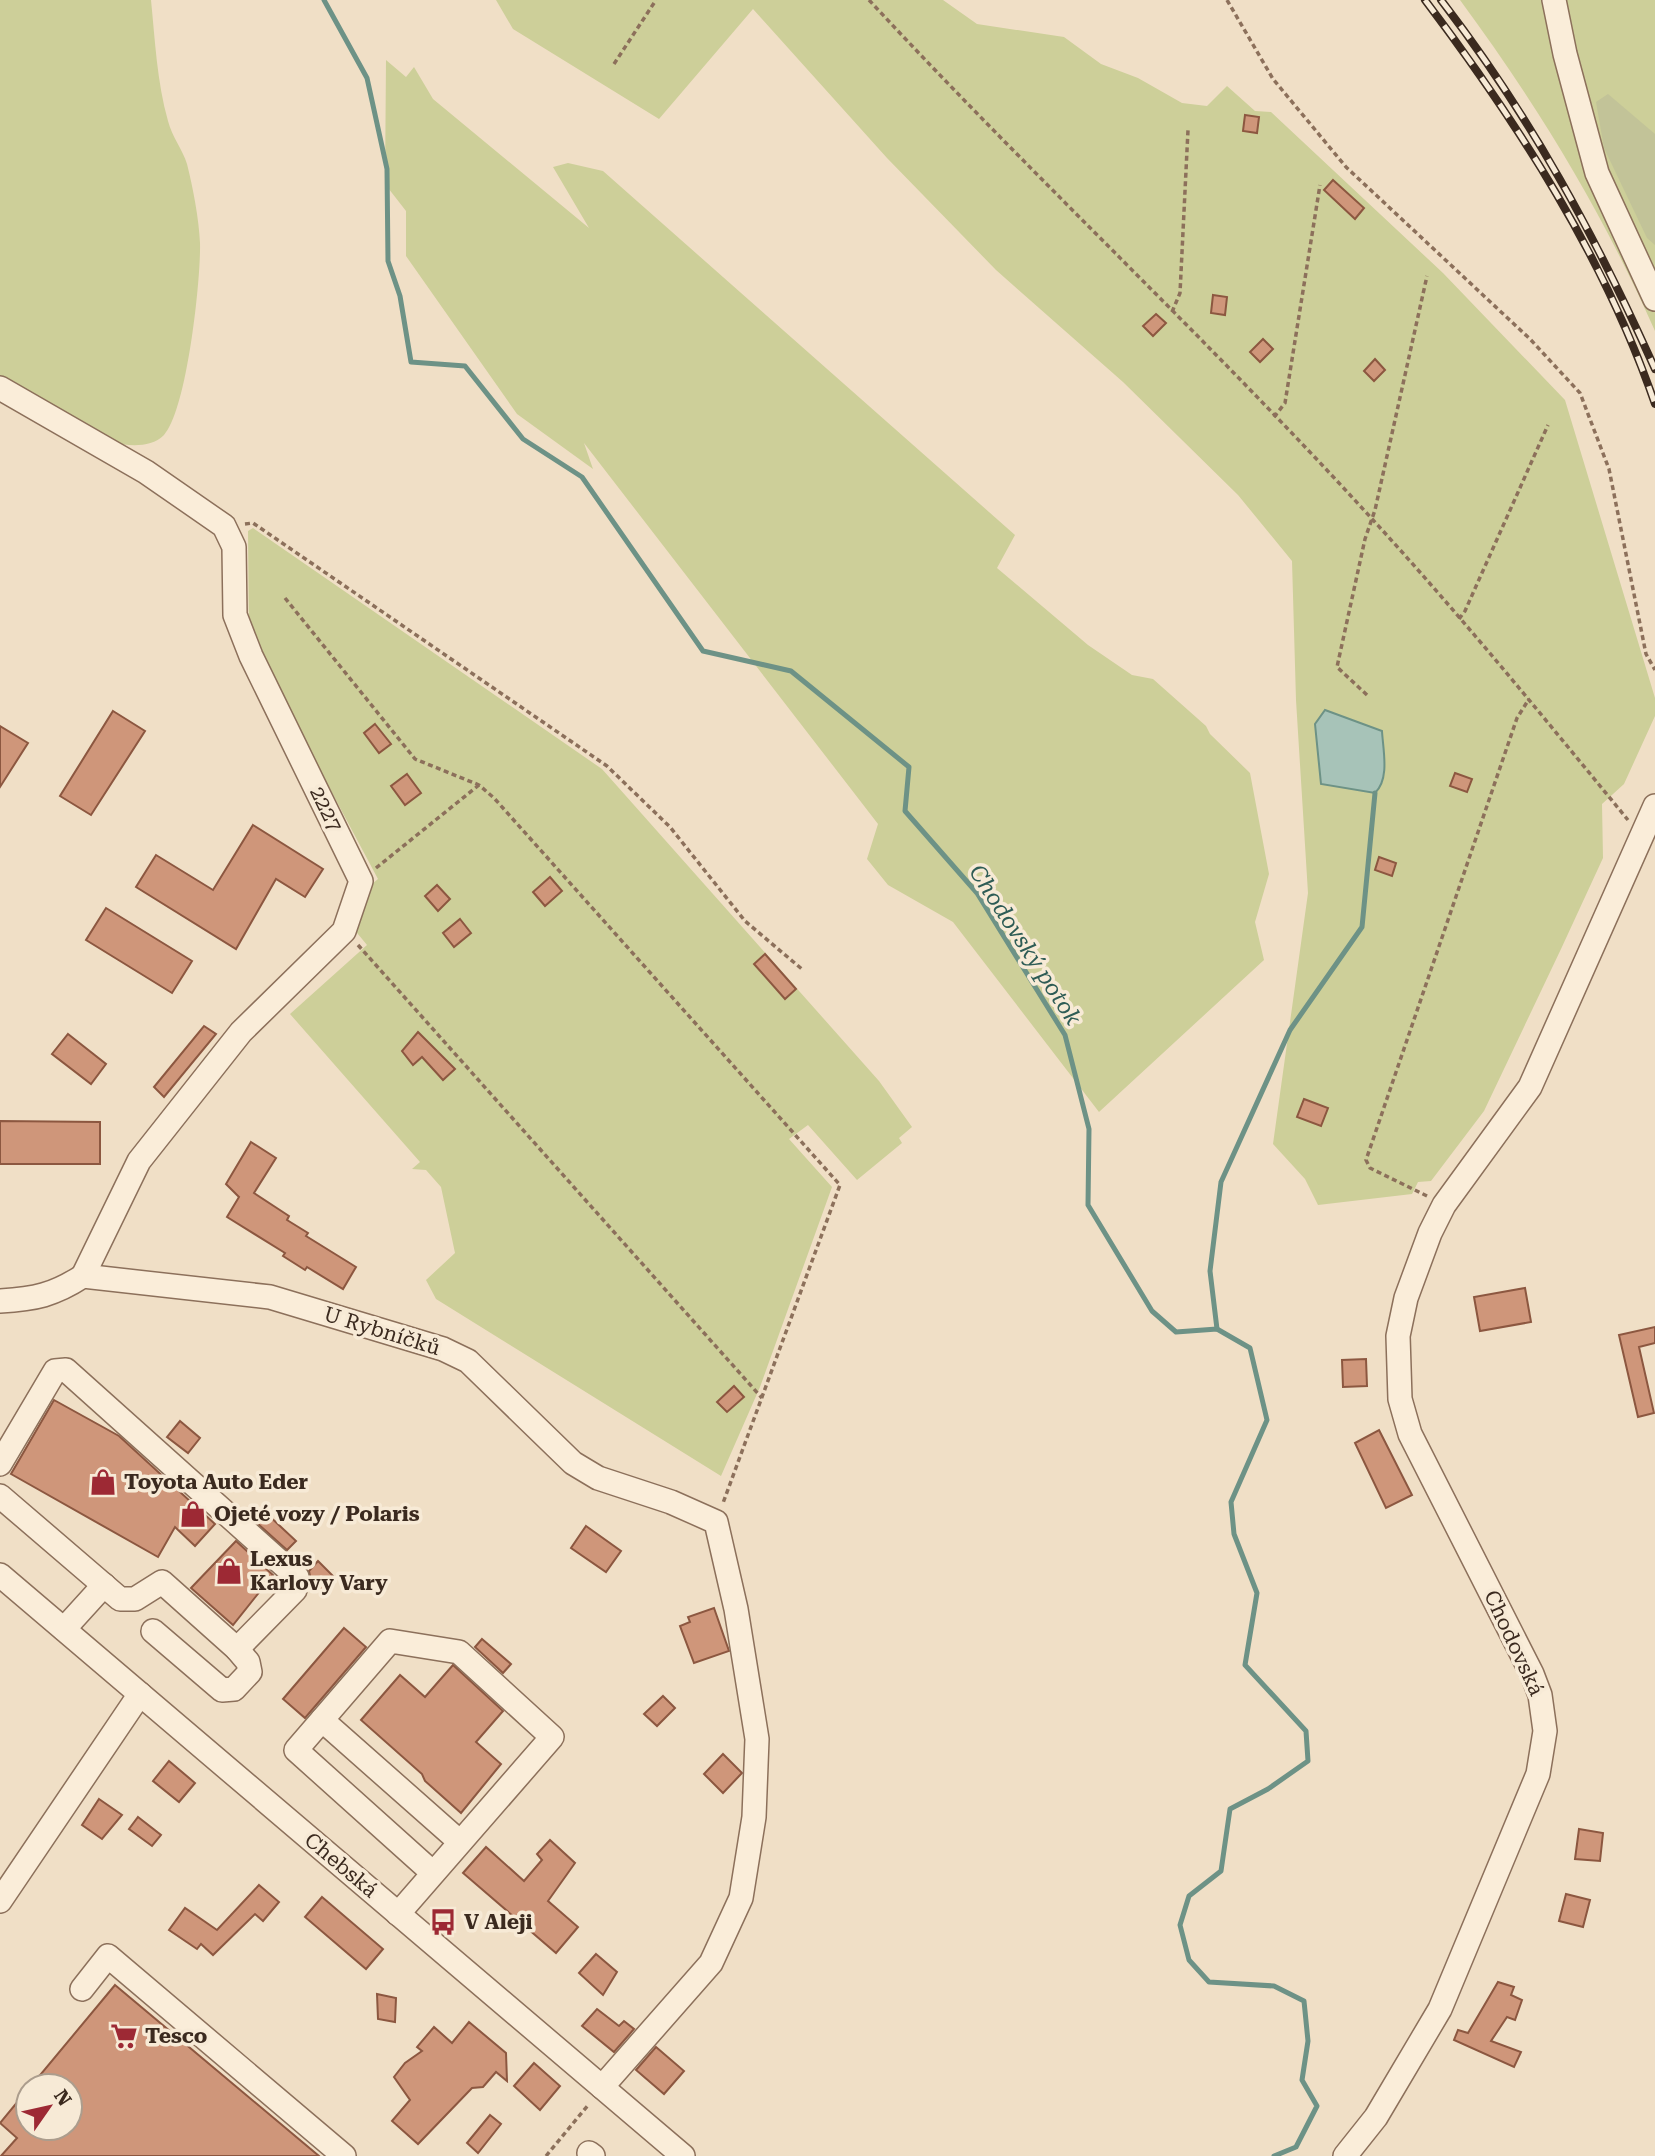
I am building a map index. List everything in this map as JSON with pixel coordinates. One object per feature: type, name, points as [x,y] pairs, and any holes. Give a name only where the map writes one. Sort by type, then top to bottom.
[{"type":"street","points":[[1554,0],[1565,54],[1597,173],[1655,299]]},
{"type":"street","points":[[0,388],[146,472],[224,526]]},
{"type":"street","name":"2227","points":[[224,526],[234,547],[235,615],[251,656],[361,881]]},
{"type":"street","name":"Chodovská","points":[[1345,2156],[1376,2117],[1440,2010],[1543,1754],[1544,1713],[1532,1674],[1410,1434],[1400,1399],[1398,1336],[1406,1298],[1430,1233],[1444,1205],[1530,1087],[1655,806]]},
{"type":"street","points":[[0,1301],[28,1300],[58,1292],[83,1276],[139,1161],[241,1032],[344,930],[361,881]]},
{"type":"street","name":"U Rybníčků","points":[[83,1276],[270,1297],[443,1349],[468,1361],[573,1463],[598,1478],[671,1502],[716,1522]]},
{"type":"street","points":[[0,1464],[55,1371],[66,1370],[297,1577],[295,1590],[237,1650]]},
{"type":"street","points":[[0,1496],[104,1585],[127,1601],[162,1581],[237,1650],[248,1662],[250,1672],[234,1689],[222,1690],[153,1631]]},
{"type":"street","points":[[602,2087],[711,1963],[741,1898],[754,1817],[757,1739],[736,1609],[716,1522]]},
{"type":"street","name":"Chebská","points":[[0,1575],[683,2156]]},
{"type":"street","points":[[64,1629],[104,1585]]},
{"type":"street","points":[[398,1913],[433,1873],[460,1842],[552,1737],[459,1652],[390,1642],[296,1750],[433,1873]]},
{"type":"street","points":[[0,1901],[139,1694]]},
{"type":"street","points":[[322,1720],[460,1842]]},
{"type":"street","points":[[82,1989],[108,1956],[344,2156]]},
{"type":"path","points":[[614,64],[656,0]]},
{"type":"path","points":[[869,0],[972,111],[1373,520],[1529,699],[1640,835]]},
{"type":"path","points":[[1227,0],[1273,79],[1346,166],[1530,339],[1580,393],[1609,469],[1646,654],[1655,670]]},
{"type":"path","points":[[1172,312],[1180,293],[1188,130]]},
{"type":"path","points":[[1274,417],[1285,402],[1320,185]]},
{"type":"path","points":[[1367,695],[1337,667],[1365,540],[1373,520],[1427,276]]},
{"type":"path","points":[[1459,619],[1465,611],[1548,425]]},
{"type":"path","points":[[224,526],[253,523],[607,766],[670,827],[745,921],[803,970]]},
{"type":"path","points":[[285,598],[415,759],[479,785],[494,798],[840,1185],[716,1522]]},
{"type":"path","points":[[1444,1205],[1370,1168],[1366,1160],[1517,718],[1529,699]]},
{"type":"path","points":[[361,881],[479,785]]},
{"type":"path","points":[[344,930],[762,1398]]},
{"type":"path","points":[[546,2156],[602,2087]]},
{"type":"green space","points":[[0,0],[151,0],[164,106],[170,127],[187,164],[200,243],[195,313],[186,373],[172,421],[164,435],[153,442],[133,445],[114,443],[0,383]]},
{"type":"green space","points":[[496,0],[943,0],[977,24],[1064,37],[1101,64],[1138,78],[1182,103],[1207,106],[1227,86],[1255,111],[1271,112],[1443,273],[1565,400],[1655,698],[1655,716],[1624,784],[1602,804],[1603,858],[1484,1111],[1431,1181],[1418,1182],[1412,1194],[1318,1205],[1305,1179],[1273,1144],[1308,893],[1296,700],[1292,561],[1238,495],[1123,382],[996,270],[887,158],[753,9],[659,119],[513,29]]},
{"type":"green space","points":[[1460,0],[1655,0],[1655,331],[1591,201],[1567,160]]},
{"type":"green space","points":[[386,60],[406,77],[414,67],[433,99],[589,228],[553,167],[568,163],[603,171],[1015,535],[997,568],[1088,645],[1132,675],[1153,679],[1206,726],[1210,734],[1250,773],[1269,874],[1255,922],[1264,960],[1099,1112],[953,922],[888,885],[867,859],[878,824],[584,443],[593,469],[517,414],[406,256],[406,211],[385,184]]},
{"type":"green space","points":[[1608,94],[1655,134],[1655,245],[1647,238],[1604,148],[1596,102]]},
{"type":"green space","points":[[253,528],[602,769],[879,1081],[912,1127],[899,1138],[902,1143],[857,1180],[808,1125],[789,1139],[832,1187],[760,1387],[721,1476],[436,1299],[426,1280],[455,1253],[441,1187],[426,1170],[412,1169],[420,1162],[290,1014],[367,945],[353,928],[372,884],[378,879],[249,637],[248,531]]},
{"type":"shaded area","points":[[1325,710],[1382,731],[1384,772],[1380,787],[1375,793],[1321,784],[1315,724]]},
{"type":"building","points":[[1245,115],[1259,117],[1257,133],[1243,131]]},
{"type":"building","points":[[1333,180],[1364,208],[1355,219],[1324,190]]},
{"type":"building","points":[[1213,295],[1227,297],[1225,315],[1211,313]]},
{"type":"building","points":[[1156,314],[1166,323],[1153,336],[1143,326]]},
{"type":"building","points":[[1263,339],[1273,349],[1260,362],[1250,352]]},
{"type":"building","points":[[1375,359],[1385,370],[1374,381],[1364,371]]},
{"type":"building","points":[[113,711],[145,731],[91,815],[60,796]]},
{"type":"building","points":[[375,724],[391,744],[379,753],[364,733]]},
{"type":"building","points":[[0,726],[28,743],[0,787]]},
{"type":"building","points":[[1455,773],[1472,779],[1467,792],[1450,786]]},
{"type":"building","points":[[407,774],[421,793],[405,805],[391,786]]},
{"type":"building","points":[[253,825],[323,869],[305,897],[276,879],[236,949],[136,887],[156,855],[213,890]]},
{"type":"building","points":[[1379,857],[1396,863],[1392,876],[1375,870]]},
{"type":"building","points":[[550,877],[562,891],[545,906],[533,892]]},
{"type":"building","points":[[437,885],[450,899],[438,911],[425,896]]},
{"type":"building","points":[[106,908],[192,961],[172,993],[86,940]]},
{"type":"building","points":[[460,919],[471,933],[454,947],[443,933]]},
{"type":"building","points":[[765,954],[796,989],[785,999],[754,964]]},
{"type":"building","points":[[204,1026],[216,1034],[164,1097],[154,1087]]},
{"type":"building","points":[[418,1032],[455,1069],[443,1080],[422,1057],[413,1065],[402,1051]]},
{"type":"building","points":[[68,1034],[106,1064],[91,1084],[52,1054]]},
{"type":"building","points":[[1304,1099],[1328,1108],[1321,1126],[1297,1117]]},
{"type":"building","points":[[0,1121],[100,1122],[100,1164],[0,1164]]},
{"type":"building","points":[[251,1142],[276,1158],[254,1193],[289,1216],[287,1220],[308,1233],[306,1236],[356,1267],[343,1289],[307,1267],[305,1270],[283,1256],[285,1253],[227,1217],[239,1197],[226,1184]]},
{"type":"building","points":[[1525,1288],[1531,1322],[1480,1331],[1474,1297]]},
{"type":"building","points":[[1655,1327],[1655,1343],[1639,1347],[1654,1413],[1638,1417],[1619,1335]]},
{"type":"building","points":[[1366,1359],[1367,1386],[1343,1387],[1342,1360]]},
{"type":"building","points":[[734,1386],[744,1397],[727,1412],[717,1402]]},
{"type":"building","name":"Toyota Auto Eder","points":[[54,1400],[119,1436],[215,1524],[195,1546],[175,1527],[158,1557],[11,1474]]},
{"type":"building","points":[[180,1421],[200,1438],[188,1453],[167,1437]]},
{"type":"building","points":[[1379,1430],[1412,1495],[1386,1508],[1355,1443]]},
{"type":"building","points":[[265,1512],[296,1541],[287,1550],[257,1523]]},
{"type":"building","points":[[586,1526],[621,1551],[606,1572],[571,1548]]},
{"type":"building","name":"Lexus Karlovy Vary","points":[[236,1541],[273,1575],[233,1625],[191,1588]]},
{"type":"building","points":[[318,1561],[335,1578],[322,1592],[311,1581],[309,1571]]},
{"type":"building","points":[[714,1608],[729,1651],[694,1663],[680,1626],[690,1622],[688,1617]]},
{"type":"building","points":[[344,1628],[366,1647],[305,1718],[283,1699]]},
{"type":"building","points":[[482,1639],[511,1664],[503,1673],[475,1647]]},
{"type":"building","points":[[453,1665],[503,1711],[476,1742],[501,1764],[461,1813],[361,1720],[400,1675],[425,1697]]},
{"type":"building","points":[[663,1696],[675,1708],[657,1726],[644,1714]]},
{"type":"building","points":[[723,1754],[742,1773],[723,1793],[704,1774]]},
{"type":"building","points":[[169,1761],[195,1783],[179,1802],[153,1781]]},
{"type":"building","points":[[99,1799],[122,1815],[102,1839],[82,1825]]},
{"type":"building","points":[[138,1817],[161,1835],[152,1846],[129,1829]]},
{"type":"building","points":[[1579,1829],[1603,1833],[1600,1861],[1575,1859]]},
{"type":"building","points":[[550,1840],[575,1863],[548,1901],[578,1927],[556,1953],[463,1873],[486,1847],[524,1881],[542,1860],[537,1854]]},
{"type":"building","points":[[259,1885],[279,1902],[263,1921],[255,1914],[213,1955],[201,1944],[197,1949],[169,1930],[185,1908],[217,1930]]},
{"type":"building","points":[[1566,1894],[1590,1900],[1583,1927],[1559,1921]]},
{"type":"building","points":[[322,1897],[383,1949],[366,1969],[305,1917]]},
{"type":"building","points":[[596,1954],[617,1972],[603,1995],[579,1973]]},
{"type":"building","points":[[1498,1982],[1514,1987],[1511,1995],[1522,2000],[1515,2020],[1507,2017],[1491,2041],[1521,2052],[1514,2067],[1454,2040],[1458,2030],[1468,2033]]},
{"type":"building","name":"Tesco","points":[[115,1985],[319,2156],[1,2156],[14,2141],[84,2142],[84,2072],[43,2072]]},
{"type":"building","points":[[377,1994],[396,1998],[395,2022],[378,2019]]},
{"type":"building","points":[[597,2009],[619,2026],[624,2021],[634,2029],[614,2052],[582,2026]]},
{"type":"building","points":[[469,2022],[506,2053],[507,2081],[496,2072],[483,2087],[472,2088],[418,2144],[392,2121],[410,2100],[394,2077],[405,2063],[422,2051],[417,2047],[434,2027],[452,2043]]},
{"type":"building","points":[[656,2047],[684,2071],[664,2094],[636,2070]]},
{"type":"building","points":[[534,2063],[560,2086],[540,2110],[514,2086]]},
{"type":"building","name":"Tesco","points":[[14,2106],[14,2135],[0,2123]]},
{"type":"building","points":[[490,2115],[501,2124],[478,2153],[467,2143]]},
{"type":"waterway","name":"Chodovský potok","points":[[324,0],[367,78],[387,169],[388,261],[400,296],[411,362],[465,366],[523,439],[582,477],[703,651],[791,671],[909,767],[905,811],[977,893],[1065,1035],[1089,1129],[1088,1205],[1152,1311],[1176,1332],[1217,1329],[1250,1348],[1267,1420],[1231,1502],[1234,1534],[1257,1593],[1245,1665],[1306,1731],[1308,1761],[1268,1789],[1230,1809],[1221,1871],[1189,1896],[1180,1925],[1189,1960],[1209,1982],[1274,1986],[1304,2001],[1308,2041],[1302,2080],[1317,2106],[1296,2147],[1274,2156]]},
{"type":"waterway","points":[[1217,1329],[1210,1271],[1221,1182],[1290,1030],[1362,927],[1375,793]]},
{"type":"railway","points":[[1425,0],[1493,94],[1556,193],[1611,297],[1655,404]]},
{"type":"railway","points":[[1441,0],[1504,88],[1559,178],[1609,271],[1655,369]]},
{"type":"place","name":"Toyota Auto Eder","points":[[103,1482]]},
{"type":"place","name":"Ojeté vozy / Polaris","points":[[193,1514]]},
{"type":"place","name":"Lexus Karlovy Vary","points":[[229,1571]]},
{"type":"place","name":"V Aleji","points":[[443,1922]]},
{"type":"place","name":"Tesco","points":[[124,2036]]}]
